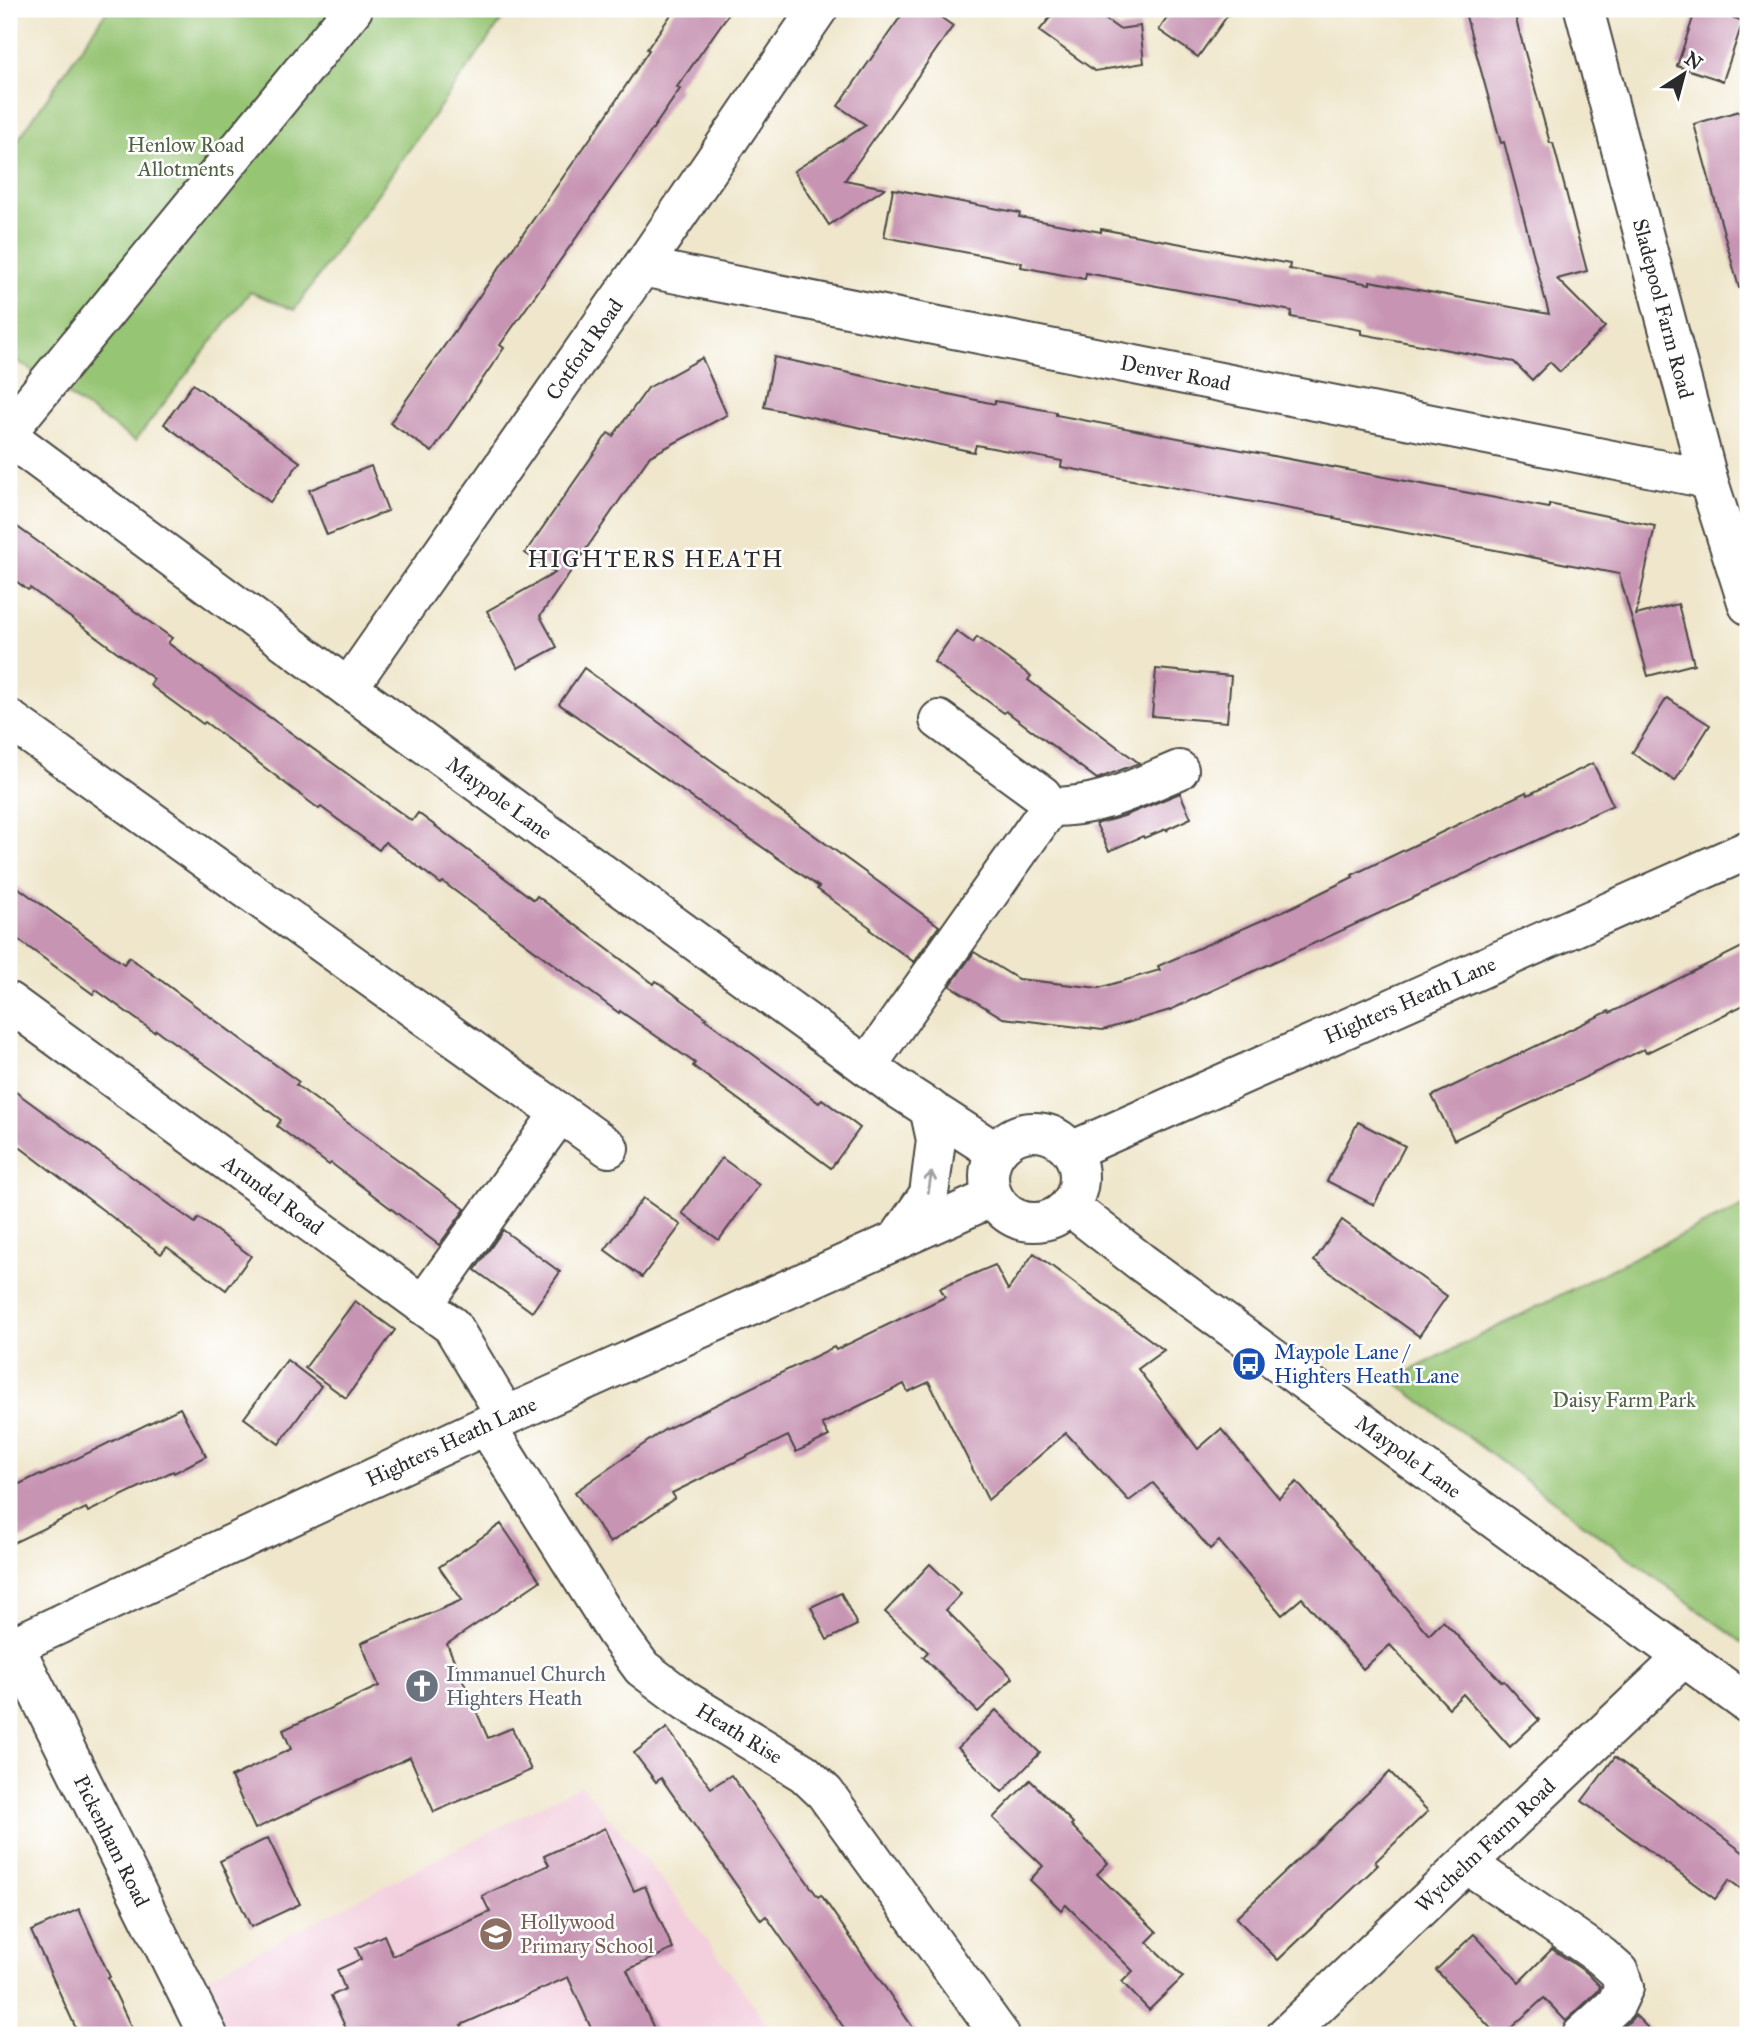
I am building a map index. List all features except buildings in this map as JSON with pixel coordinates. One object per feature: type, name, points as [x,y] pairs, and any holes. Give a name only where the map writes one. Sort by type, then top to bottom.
[{"type":"street","points":[[9,430],[354,9]]},
{"type":"street","name":"Cotford Road","points":[[348,688],[642,267],[818,9]]},
{"type":"street","name":"Sladepool Farm Road","points":[[1584,9],[1708,479],[1748,605]]},
{"type":"street","name":"Denver Road","points":[[642,267],[1708,479]]},
{"type":"street","name":"Maypole Lane","points":[[9,437],[867,1066],[996,1152]]},
{"type":"street","points":[[9,719],[610,1148]]},
{"type":"street","points":[[939,719],[1042,795],[1050,807]]},
{"type":"street","points":[[1050,807],[1076,807],[1100,802],[1179,770]]},
{"type":"street","points":[[867,1066],[1050,807]]},
{"type":"street","name":"Highters Heath Lane","points":[[1072,1151],[1748,850]]},
{"type":"street","name":"Arundel Road","points":[[9,1002],[452,1326],[496,1421]]},
{"type":"street","points":[[897,1240],[929,1194],[936,1140],[929,1108]]},
{"type":"street","points":[[423,1305],[560,1113]]},
{"type":"street","points":[[1019,1134],[1048,1134],[1061,1141],[1072,1151],[1078,1165],[1076,1194],[1069,1206],[1051,1219],[1029,1222],[1002,1209],[993,1197],[989,1182],[990,1166],[996,1152],[1006,1141],[1019,1134]]},
{"type":"street","name":"Highters Heath Lane","points":[[11,1647],[496,1421],[993,1197]]},
{"type":"street","name":"Maypole Lane","points":[[1069,1206],[1141,1262],[1748,1704]]},
{"type":"street","name":"Heath Rise","points":[[496,1421],[615,1631],[642,1668],[685,1701],[804,1773],[825,1793],[1000,2035]]},
{"type":"street","name":"Pickenham Road","points":[[11,1647],[208,2035]]},
{"type":"street","name":"Wychelm Farm Road","points":[[1286,2035],[1684,1657]]},
{"type":"street","points":[[1467,1864],[1579,1939],[1619,1972],[1623,1987],[1616,2004],[1582,2035]]},
{"type":"shaded area","name":"Hollywood Primary School","points":[[581,1785],[670,1889],[775,2035],[228,2035],[203,1979]]},
{"type":"green space","name":"Henlow Road Allotments","points":[[108,9],[510,9],[294,310],[250,292],[135,441],[9,355],[9,153]]},
{"type":"green space","name":"Daisy Farm Park","points":[[1748,1204],[1748,1647],[1392,1380],[1651,1249]]},
{"type":"place","name":"Maypole Lane / Highters Heath Lane","points":[[1249,1364]]},
{"type":"place","name":"Immanuel Church Highters Heath","points":[[422,1686]]},
{"type":"place","name":"Hollywood Primary School","points":[[496,1934]]},
{"type":"district","name":"HIGHTERS HEATH","points":[[656,559]]}]
